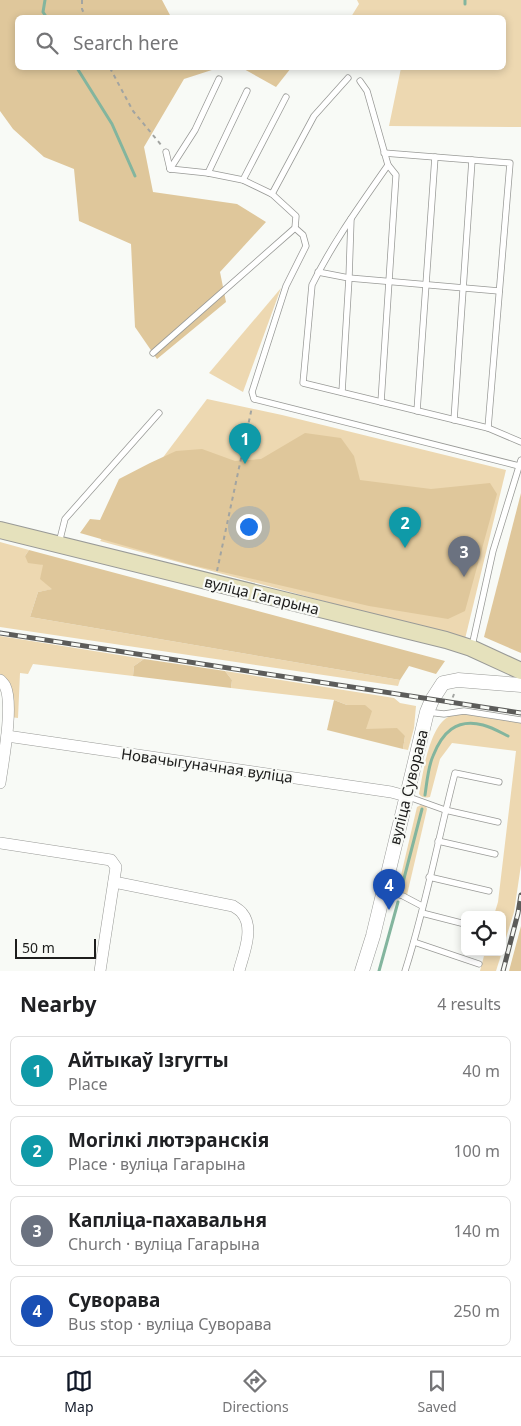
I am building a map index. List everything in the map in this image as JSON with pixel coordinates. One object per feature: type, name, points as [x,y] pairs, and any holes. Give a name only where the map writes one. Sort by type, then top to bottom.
[{"type":"main road","name":"вуліца Гагарына","points":[[0,530],[446,640],[471,648],[521,671]]},
{"type":"street","points":[[0,680],[5,687],[8,700],[7,736],[0,783]]},
{"type":"street","name":"вуліца Суворава","points":[[362,971],[373,936],[427,712],[432,700],[443,683],[458,680],[521,685]]},
{"type":"street","name":"Новачыгуначная вуліца","points":[[7,736],[391,792],[406,796]]},
{"type":"street","points":[[0,843],[111,860],[116,867],[100,971]]},
{"type":"street","points":[[114,882],[233,906],[242,912],[248,929],[239,971]]},
{"type":"lane","points":[[272,194],[314,116],[348,78]]},
{"type":"lane","points":[[170,169],[195,130],[219,79]]},
{"type":"lane","points":[[360,80],[367,91],[388,165],[396,175],[381,402]]},
{"type":"lane","points":[[208,173],[248,91]]},
{"type":"lane","points":[[243,180],[286,97]]},
{"type":"lane","points":[[166,152],[170,169]]},
{"type":"lane","points":[[384,153],[510,163],[488,428]]},
{"type":"lane","points":[[418,411],[435,157]]},
{"type":"lane","points":[[454,420],[472,160]]},
{"type":"lane","points":[[388,165],[351,219],[312,284],[303,383],[488,428],[521,442]]},
{"type":"lane","points":[[153,353],[295,228],[296,216],[272,194],[243,180],[208,173],[170,169]]},
{"type":"lane","points":[[342,392],[351,219]]},
{"type":"lane","points":[[295,228],[304,235],[306,246],[286,286],[252,392],[254,399],[520,463],[493,551],[471,648]]},
{"type":"lane","points":[[318,272],[349,278],[499,291]]},
{"type":"lane","points":[[58,545],[66,519],[159,413]]},
{"type":"lane","points":[[427,712],[444,714],[464,711],[521,720]]},
{"type":"lane","points":[[405,971],[422,913],[422,906],[455,773],[500,782]]},
{"type":"lane","points":[[406,796],[445,810],[498,822]]},
{"type":"lane","points":[[438,841],[495,854]]},
{"type":"lane","points":[[429,877],[489,891]]},
{"type":"lane","points":[[384,890],[403,896],[422,906]]},
{"type":"lane","points":[[422,913],[461,923]]},
{"type":"lane","points":[[414,942],[478,964]]},
{"type":"path","points":[[82,0],[82,9],[85,15]]},
{"type":"path","points":[[111,70],[133,111],[166,152]]},
{"type":"path","points":[[218,567],[254,399]]},
{"type":"shaded area","points":[[0,0],[162,0],[170,15],[15,15],[15,70],[212,70],[184,79],[144,147],[153,192],[237,204],[266,222],[220,272],[226,302],[157,359],[135,327],[131,244],[79,221],[74,169],[44,157],[13,129],[0,111]]},
{"type":"shaded area","points":[[357,0],[521,0],[521,127],[389,126],[401,70],[506,70],[506,15],[352,15],[359,4]]},
{"type":"shaded area","points":[[246,70],[289,70],[276,87]]},
{"type":"shaded area","points":[[281,288],[243,392],[209,373]]},
{"type":"shaded area","points":[[207,399],[282,415],[506,470],[465,639],[100,541]]},
{"type":"shaded area","points":[[305,433],[341,438],[354,456],[360,480],[431,489],[490,483],[497,494],[465,611],[448,619],[369,606],[192,565],[80,533],[90,519],[100,520],[119,479],[176,451],[202,449],[235,461],[261,459]]},
{"type":"shaded area","points":[[521,493],[521,653],[484,637]]},
{"type":"shaded area","points":[[0,542],[29,550],[25,556],[43,565],[53,589],[38,592],[30,617],[400,680],[398,686],[0,627]]},
{"type":"shaded area","points":[[29,550],[445,661],[436,674],[409,666],[400,680],[30,617],[38,592],[52,589],[40,579],[43,565],[28,563],[25,556]]},
{"type":"shaded area","points":[[0,636],[144,659],[134,666],[133,676],[33,664],[28,674],[20,673],[18,718],[10,717],[0,676]]},
{"type":"shaded area","points":[[144,659],[225,671],[232,680],[231,688],[133,676],[134,666]]},
{"type":"shaded area","points":[[225,671],[394,698],[400,703],[416,706],[414,728],[408,750],[403,749],[405,736],[365,729],[365,705],[347,705],[334,700],[231,688],[232,680]]},
{"type":"shaded area","points":[[334,700],[347,705],[365,705],[372,711],[366,729],[397,728],[405,736],[403,749],[327,730]]},
{"type":"shaded area","points":[[464,714],[521,722],[521,865],[514,912],[506,938],[506,911],[495,911],[498,902],[516,751],[452,743],[440,759],[430,797],[421,796],[419,794],[425,763],[436,731],[441,723],[454,715]]},
{"type":"shaded area","points":[[421,805],[426,806],[427,809],[407,895],[398,891],[398,888],[417,807]]},
{"type":"shaded area","points":[[521,926],[521,971],[509,971]]},
{"type":"shaded area","points":[[484,956],[501,956],[496,971],[480,971]]},
{"type":"waterway","points":[[45,0],[43,12],[45,15]]},
{"type":"waterway","points":[[78,70],[112,124],[135,176]]},
{"type":"waterway","points":[[425,795],[433,756],[441,740],[451,729],[473,723],[489,727],[508,736]]},
{"type":"waterway","points":[[401,890],[422,809]]},
{"type":"waterway","points":[[379,971],[398,902]]},
{"type":"railway","points":[[0,633],[521,713]]},
{"type":"railway","points":[[503,971],[521,895]]},
{"type":"place","name":"Айтыкаў Ізгугты","points":[[245,464]]},
{"type":"place","name":"Могілкі лютэранскія","points":[[405,548]]},
{"type":"place","name":"Капліца-пахавальня","points":[[464,577]]},
{"type":"place","name":"Суворава","points":[[389,910]]}]
